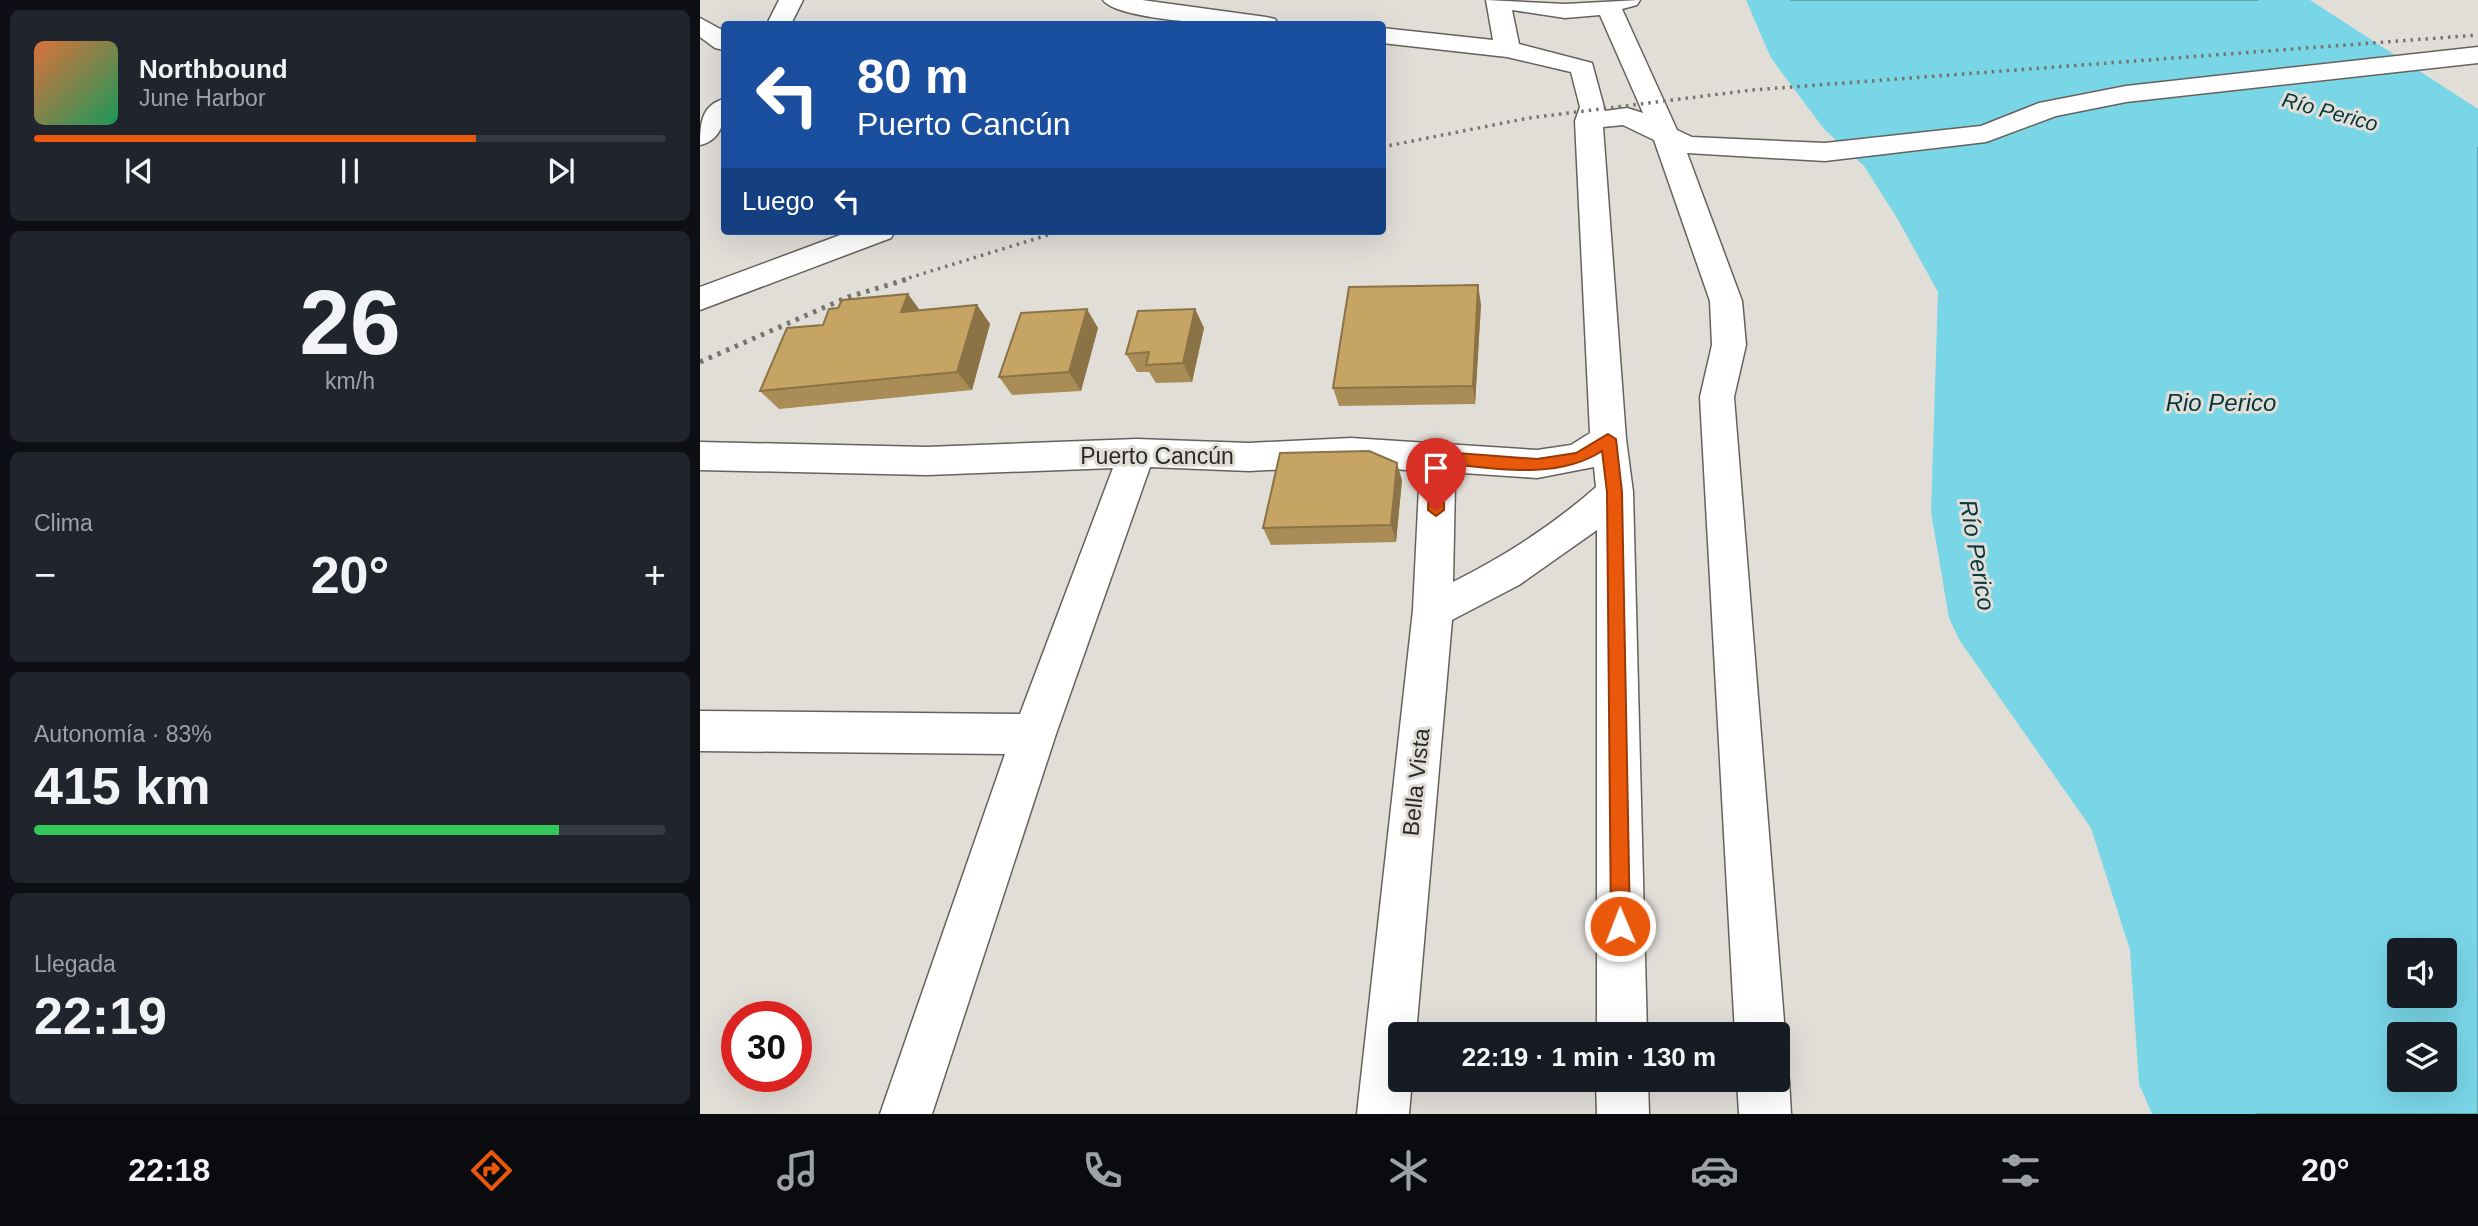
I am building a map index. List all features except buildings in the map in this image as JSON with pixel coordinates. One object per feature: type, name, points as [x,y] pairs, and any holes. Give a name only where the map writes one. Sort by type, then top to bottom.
[{"type":"street","points":[[780,21],[791,0]]},
{"type":"street","points":[[1115,0],[1132,6],[1244,21]]},
{"type":"street","points":[[1507,49],[1500,0],[1557,13],[1598,10],[1614,2],[1726,301],[1729,345],[1717,397],[1759,1022]]},
{"type":"street","points":[[700,25],[721,41]]},
{"type":"street","points":[[1386,35],[1507,49],[1561,60],[1583,68],[1592,107],[1589,121],[1608,439],[1615,492],[1622,1022]]},
{"type":"street","points":[[1589,121],[1627,116],[1687,145],[1825,152],[1986,134],[2049,109],[2126,94],[2478,55]]},
{"type":"street","points":[[700,136],[721,111]]},
{"type":"street","points":[[700,299],[869,235]]},
{"type":"street","name":"Puerto Cancún","points":[[700,456],[927,461],[1137,453],[1249,457],[1351,452],[1537,464],[1580,458],[1608,439]]},
{"type":"street","points":[[906,1114],[1034,734],[1137,453]]},
{"type":"street","name":"Bella Vista","points":[[1383,1114],[1433,610],[1437,485],[1417,455]]},
{"type":"street","points":[[1433,610],[1487,587],[1583,522],[1615,492]]},
{"type":"street","points":[[700,731],[1034,734]]},
{"type":"street","points":[[1622,1092],[1623,1114]]},
{"type":"street","points":[[1764,1092],[1765,1114]]},
{"type":"water","name":"Rio Perico","points":[[1768,0],[2280,0],[2478,132],[2478,1114],[2207,1114],[2188,1084],[2175,950],[2126,807],[1986,618],[1966,512],[1967,292],[1925,218],[1884,156],[1842,118],[1795,58],[1776,12]]},
{"type":"waterway","name":"Río Perico","points":[[1768,0],[1776,12],[1795,58],[1842,118],[1884,156],[1925,218],[1967,292],[1966,512],[1986,618],[2126,807],[2175,950],[2188,1084],[2207,1114]]},
{"type":"waterway","name":"Río Perico","points":[[2280,0],[2478,132]]},
{"type":"railway","points":[[1386,146],[1529,118],[1752,90],[2478,35]]},
{"type":"railway","points":[[902,280],[1048,235]]},
{"type":"railway","points":[[700,362],[848,297],[908,279]]},
{"type":"route","points":[[1436,510],[1437,485],[1417,455],[1537,464],[1580,458],[1608,439],[1615,492],[1620,926]]}]
